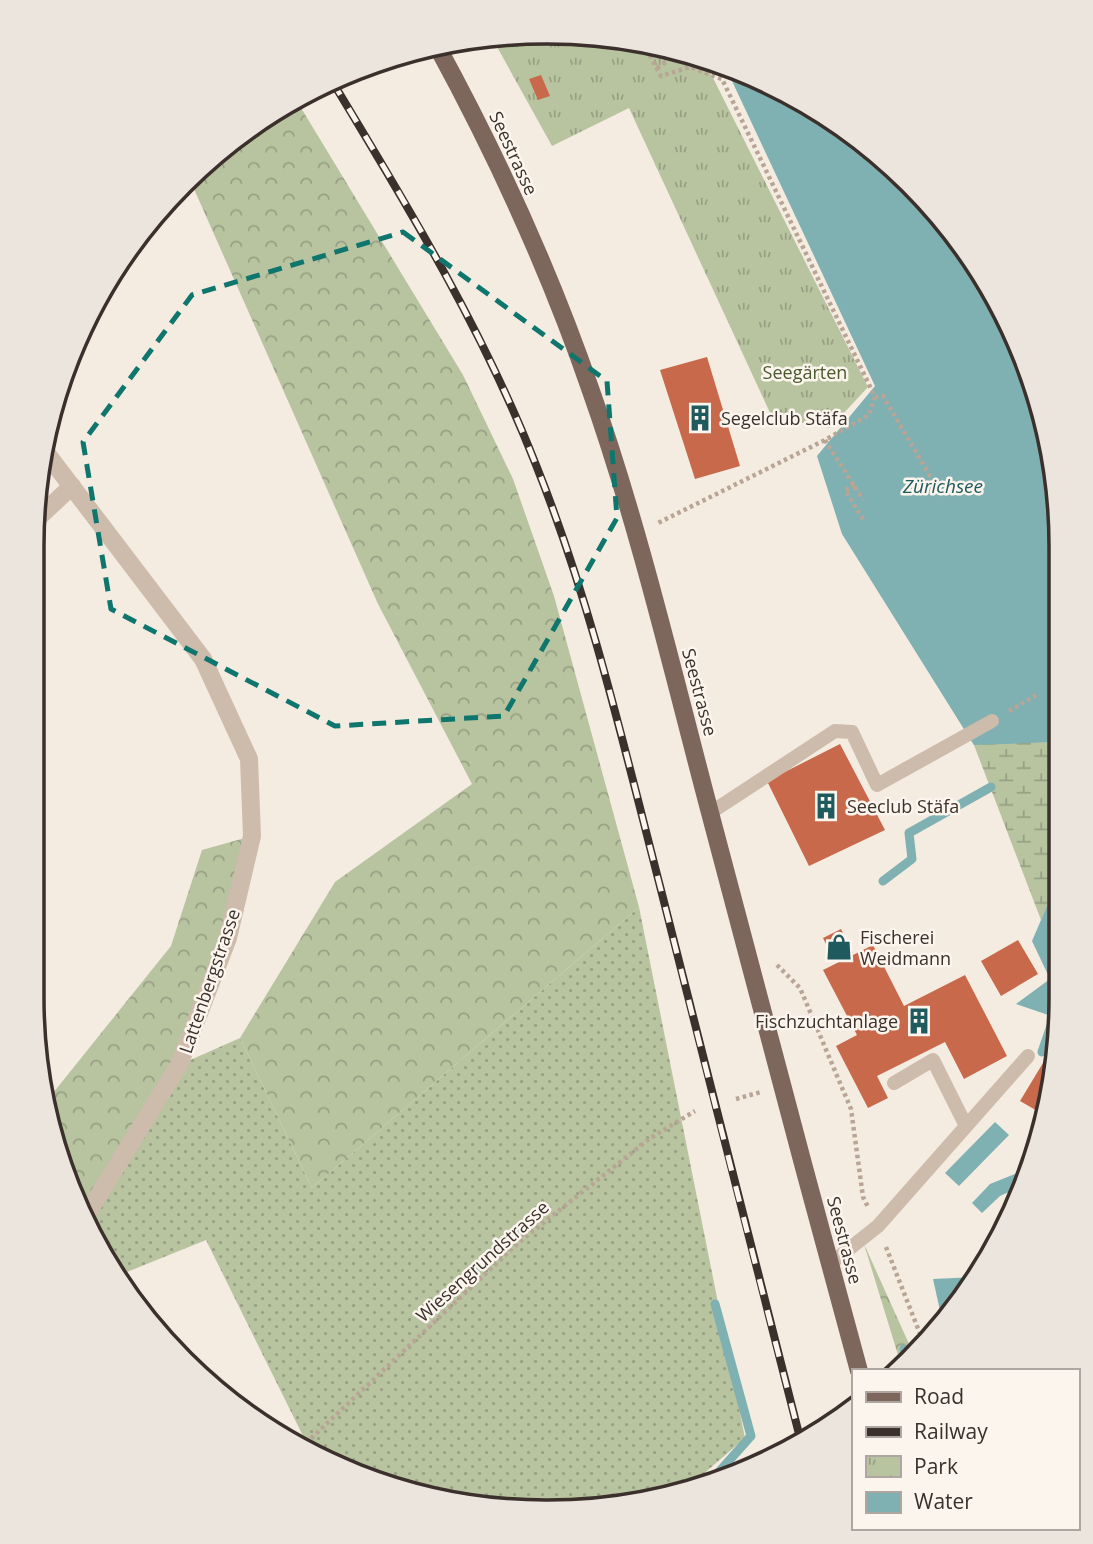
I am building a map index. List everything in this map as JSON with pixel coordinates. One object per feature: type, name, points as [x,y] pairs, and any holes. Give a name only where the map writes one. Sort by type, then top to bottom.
[{"type":"main road","name":"Seestrasse","points":[[442,55],[527,229],[591,390],[618,474],[858,1369]]},
{"type":"street","name":"Lattenbergstrasse","points":[[51,459],[203,659],[249,759],[252,836],[228,938],[179,1065],[91,1208]]},
{"type":"street","points":[[45,511],[72,486]]},
{"type":"lane","points":[[710,813],[835,731],[852,732],[877,785],[992,721]]},
{"type":"lane","points":[[830,1264],[878,1226],[1028,1056]]},
{"type":"lane","points":[[894,1083],[933,1060],[966,1126]]},
{"type":"path","points":[[649,54],[661,76],[690,67],[722,79],[875,397],[869,415],[825,440],[656,524]]},
{"type":"path","points":[[657,68],[666,62]]},
{"type":"path","points":[[875,397],[883,396],[943,498]]},
{"type":"path","points":[[825,440],[863,500]]},
{"type":"path","points":[[855,485],[845,490],[864,521]]},
{"type":"path","points":[[992,721],[1038,694]]},
{"type":"path","points":[[776,965],[800,988],[851,1109],[863,1197],[878,1226],[920,1333]]},
{"type":"path","name":"Wiesengrundstrasse","points":[[309,1440],[518,1243],[649,1139],[695,1111]]},
{"type":"highlighted area","points":[[403,232],[607,381],[617,518],[504,716],[335,726],[111,609],[83,442],[192,295]]},
{"type":"green space","name":"Seegärten","points":[[546,44],[612,48],[645,53],[709,70],[868,387],[830,428],[772,417],[629,108],[552,146],[497,47]]},
{"type":"green space","points":[[301,108],[463,375],[513,479],[554,596],[639,907],[312,1188],[240,1038],[335,882],[472,784],[378,604],[194,188],[240,148]]},
{"type":"green space","points":[[938,546],[1014,743],[1049,742],[1049,901],[1041,920],[974,745],[875,586]]},
{"type":"green space","points":[[252,836],[179,1065],[91,1208],[70,1159],[53,1094],[171,946],[202,850]]},
{"type":"green space","points":[[639,907],[745,1438],[701,1476],[645,1491],[612,1496],[546,1500],[481,1496],[448,1491],[385,1474],[304,1438],[206,1240],[125,1273],[91,1208],[179,1065],[240,1038],[312,1188]]},
{"type":"green space","points":[[864,1244],[909,1345],[898,1356]]},
{"type":"water","name":"Zürichsee","points":[[731,79],[769,96],[826,128],[902,191],[965,267],[997,324],[1023,385],[1040,448],[1045,481],[1049,546],[1049,742],[974,745],[842,534],[817,456],[875,386]]},
{"type":"water","points":[[1049,901],[1049,977],[1032,941]]},
{"type":"water","points":[[1049,980],[1048,1015],[1016,1004]]},
{"type":"water","points":[[995,1122],[1009,1135],[959,1186],[945,1173]]},
{"type":"water","points":[[1018,1173],[1010,1191],[1000,1196],[982,1213],[972,1203],[990,1184]]},
{"type":"water","points":[[965,1278],[940,1310],[933,1279]]},
{"type":"building","points":[[541,75],[550,96],[538,100],[529,79]]},
{"type":"building","name":"Segelclub Stäfa","points":[[707,357],[740,466],[695,479],[660,370]]},
{"type":"building","name":"Seeclub Stäfa","points":[[840,744],[885,830],[809,866],[767,781]]},
{"type":"building","points":[[841,929],[853,953],[835,962],[823,938]]},
{"type":"building","points":[[1018,940],[1038,974],[1001,996],[981,961]]},
{"type":"building","name":"Fischzuchtanlage","points":[[873,945],[904,1006],[965,975],[1007,1056],[964,1079],[945,1042],[877,1076],[888,1098],[868,1108],[836,1046],[857,1035],[823,970]]},
{"type":"building","points":[[1043,1063],[1045,1064],[1036,1110],[1020,1101]]},
{"type":"waterway","points":[[883,881],[912,859],[909,833],[991,787]]},
{"type":"waterway","points":[[1042,1052],[1047,1036]]},
{"type":"waterway","points":[[456,1286],[515,1232]]},
{"type":"waterway","points":[[715,1304],[751,1436],[722,1469]]},
{"type":"railway","points":[[337,90],[416,221],[492,365],[536,465],[574,569],[620,729],[799,1433]]},
{"type":"place","name":"Segelclub Stäfa","points":[[700,418]]},
{"type":"place","name":"Seeclub Stäfa","points":[[826,806]]},
{"type":"place","name":"Fischerei Weidmann","points":[[839,947]]},
{"type":"place","name":"Fischzuchtanlage","points":[[919,1021]]}]
